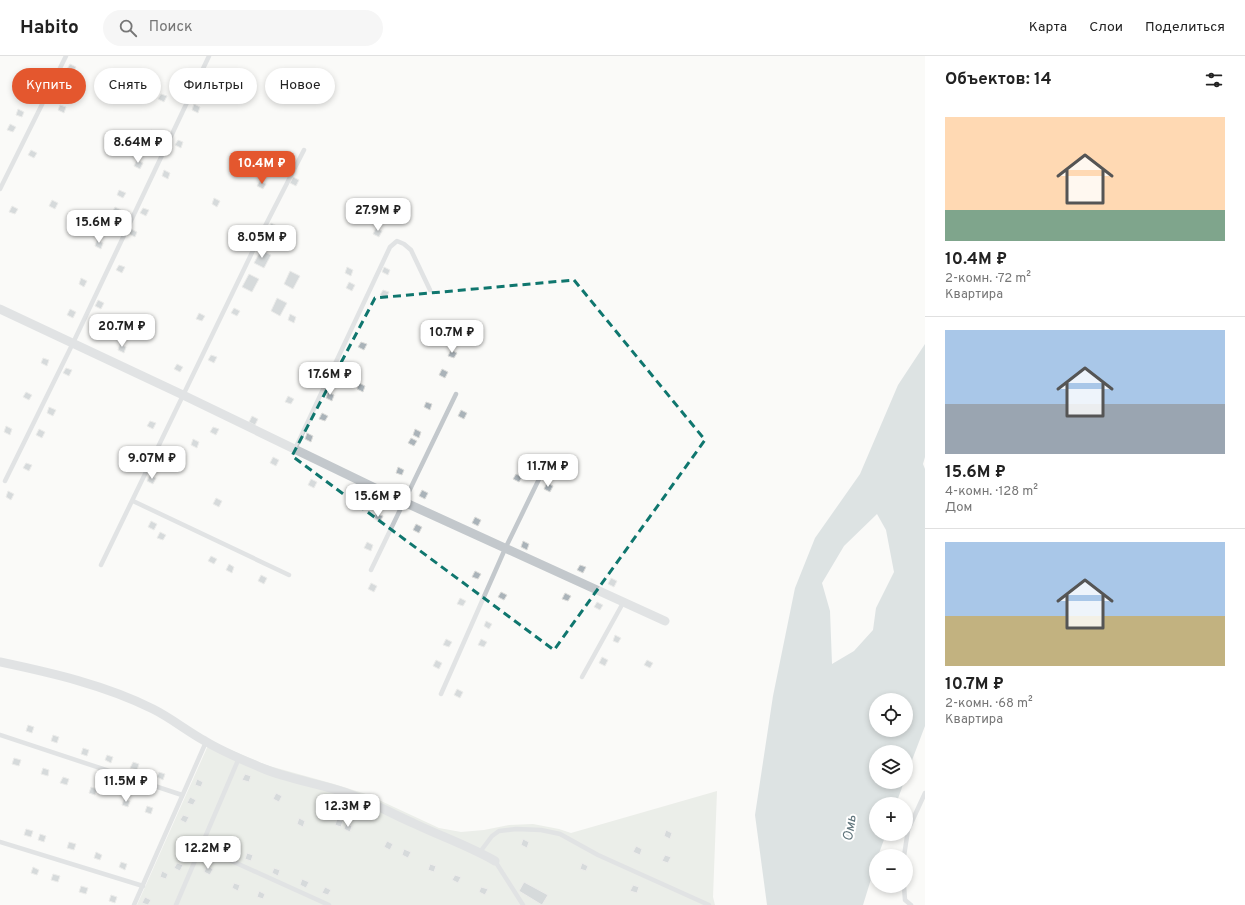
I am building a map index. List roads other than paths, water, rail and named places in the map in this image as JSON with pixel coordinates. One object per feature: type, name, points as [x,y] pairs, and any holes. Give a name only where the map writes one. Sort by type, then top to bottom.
[{"type":"street","points":[[0,309],[183,395],[404,502],[665,622]]},
{"type":"street","points":[[0,662],[81,681],[104,688],[154,710],[206,742],[239,758],[264,769],[356,796],[412,823],[480,852],[495,861]]},
{"type":"lane","points":[[0,189],[66,56]]},
{"type":"lane","points":[[4,481],[73,343],[209,56]]},
{"type":"lane","points":[[101,565],[261,234],[304,150]]},
{"type":"lane","points":[[295,449],[390,247],[397,241],[404,244],[411,250],[430,290]]},
{"type":"lane","points":[[371,570],[456,394]]},
{"type":"lane","points":[[441,694],[505,549],[540,477]]},
{"type":"lane","points":[[133,501],[289,575]]},
{"type":"lane","points":[[582,677],[624,603]]},
{"type":"lane","points":[[0,735],[182,796]]},
{"type":"lane","points":[[134,905],[206,742]]},
{"type":"lane","points":[[176,905],[239,758]]},
{"type":"lane","points":[[905,849],[908,830],[925,793]]},
{"type":"lane","points":[[480,852],[492,836],[499,831],[516,829],[541,830],[560,834],[598,855],[709,905]]},
{"type":"lane","points":[[0,842],[143,886]]},
{"type":"lane","points":[[201,847],[329,905]]},
{"type":"lane","points":[[495,861],[523,905]]},
{"type":"lane","points":[[904,893],[905,900],[911,905]]},
{"type":"water","name":"Омь","points":[[925,344],[925,457],[923,464],[925,469],[925,726],[913,758],[913,745],[869,745],[869,789],[901,789],[899,797],[869,797],[869,841],[883,841],[881,849],[869,849],[869,886],[863,905],[767,905],[755,815],[773,696],[795,588],[815,538],[860,474],[898,385]],"holes":[[[877,514],[886,530],[894,572],[876,608],[873,630],[854,651],[832,664],[830,611],[822,583],[844,546]]]}]
